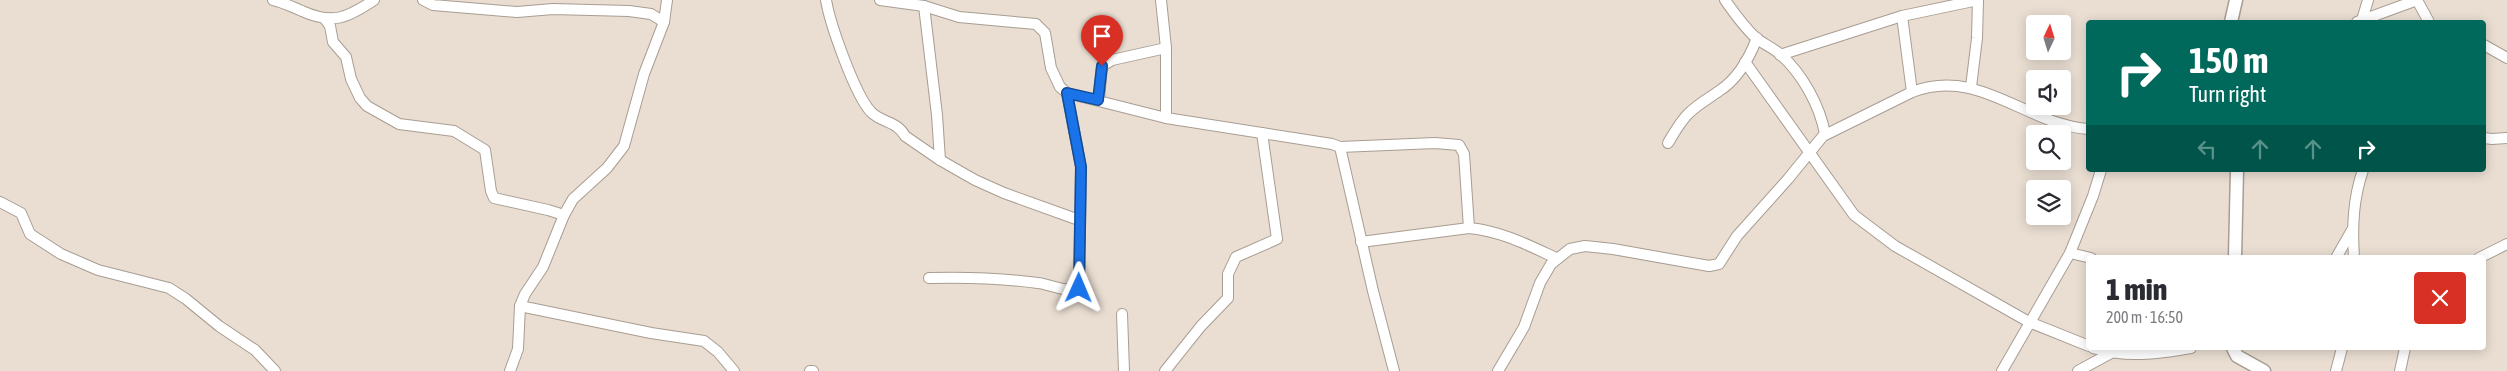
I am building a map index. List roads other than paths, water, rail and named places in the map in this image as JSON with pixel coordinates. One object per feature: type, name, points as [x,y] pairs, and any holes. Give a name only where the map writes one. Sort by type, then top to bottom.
[{"type":"street","points":[[273,0],[325,19],[340,18],[374,0]]},
{"type":"street","points":[[423,0],[433,5],[512,12],[566,9],[643,12],[657,16],[664,22]]},
{"type":"street","points":[[510,371],[518,349],[520,306],[525,294],[543,267],[564,215],[573,199],[607,168],[624,146],[644,74],[664,22],[667,0]]},
{"type":"street","points":[[826,0],[853,83],[869,110],[900,126],[906,136],[961,173],[1004,194],[1079,220]]},
{"type":"street","points":[[880,0],[924,6],[959,17],[1014,21],[1042,27],[1045,32],[1051,68],[1060,87],[1067,93],[1166,118],[1332,144],[1340,147],[1435,143],[1459,145],[1465,156],[1469,228]]},
{"type":"street","points":[[1161,0],[1166,48],[1166,118]]},
{"type":"street","points":[[1725,0],[1757,38],[1780,55],[1813,98],[1825,134]]},
{"type":"street","points":[[1780,55],[1902,16],[1978,0],[1977,38],[1971,88]]},
{"type":"street","points":[[2231,20],[2236,0]]},
{"type":"street","points":[[2360,20],[2368,0]]},
{"type":"street","points":[[2363,20],[2417,0],[2428,20]]},
{"type":"street","points":[[924,6],[940,160]]},
{"type":"street","points":[[1902,16],[1912,92]]},
{"type":"street","points":[[325,19],[330,26],[333,42],[346,56],[351,80],[360,98],[367,106],[399,124],[457,132],[485,150],[491,191],[494,198],[564,215]]},
{"type":"street","points":[[1668,142],[1687,115],[1704,99],[1719,92],[1734,80],[1748,59],[1757,38]]},
{"type":"street","points":[[2486,46],[2507,58]]},
{"type":"street","points":[[1098,100],[1102,66],[1112,60],[1166,48]]},
{"type":"street","points":[[1745,62],[1854,215],[1895,246],[2029,322],[2086,345]]},
{"type":"street","points":[[1498,371],[1524,327],[1540,283],[1556,258],[1570,249],[1585,246],[1709,266],[1719,264],[1737,236],[1825,134],[1912,92],[1941,86],[1971,88],[1996,96],[2054,123],[2086,128]]},
{"type":"street","points":[[929,278],[983,277],[1040,283],[1076,290],[1080,285],[1079,220],[1081,167],[1067,93]]},
{"type":"street","points":[[1166,371],[1197,331],[1228,298],[1228,274],[1236,257],[1277,239],[1262,133]]},
{"type":"street","points":[[2486,138],[2492,140],[2507,138]]},
{"type":"street","points":[[1340,147],[1361,242],[1394,371]]},
{"type":"street","points":[[2002,371],[2070,253],[2093,196],[2100,172]]},
{"type":"street","points":[[2235,255],[2237,172]]},
{"type":"street","points":[[2354,255],[2352,230],[2356,192],[2362,172]]},
{"type":"street","points":[[0,202],[21,213],[30,234],[61,254],[98,270],[169,288],[186,299],[219,326],[255,350],[275,371]]},
{"type":"street","points":[[1361,242],[1469,228],[1485,230],[1514,239],[1556,258]]},
{"type":"street","points":[[2338,255],[2352,230]]},
{"type":"street","points":[[2485,255],[2507,244]]},
{"type":"street","points":[[2070,253],[2086,257]]},
{"type":"street","points":[[520,306],[651,333],[704,341],[718,352],[734,371]]},
{"type":"street","points":[[1122,314],[1124,371]]},
{"type":"street","points":[[2100,350],[2126,355],[2156,354],[2179,350]]},
{"type":"street","points":[[2234,350],[2237,356],[2264,371]]},
{"type":"street","points":[[2336,371],[2341,350]]},
{"type":"street","points":[[2400,371],[2405,350]]},
{"type":"street","points":[[2078,371],[2111,353]]}]
